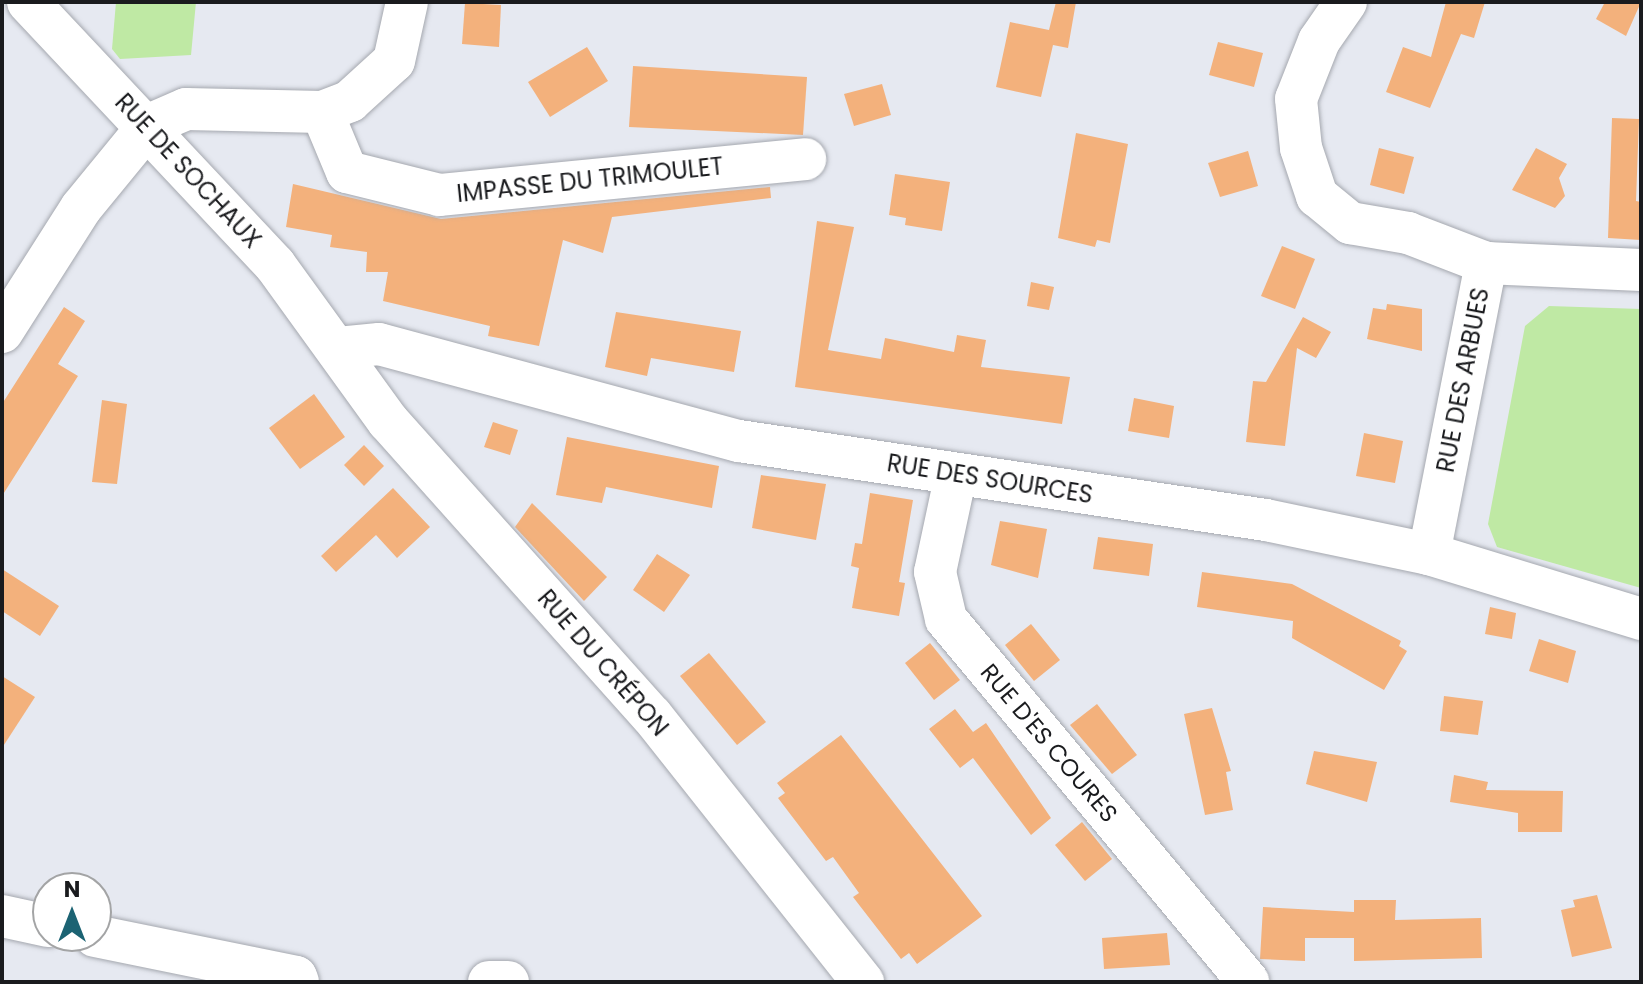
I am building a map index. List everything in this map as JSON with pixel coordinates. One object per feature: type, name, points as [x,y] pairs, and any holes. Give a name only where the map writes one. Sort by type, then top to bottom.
[{"type":"street","name":"RUE DE SOCHAUX","points":[[28,2],[149,125],[275,265],[338,348]]},
{"type":"street","points":[[2,332],[81,208],[149,125],[186,109],[322,112],[350,101],[394,61],[407,2]]},
{"type":"street","name":"RUE DES ARBUES","points":[[1346,2],[1319,41],[1296,99],[1301,148],[1317,196],[1350,223],[1408,233],[1486,263],[1429,554]]},
{"type":"street","name":"IMPASSE DU TRIMOULET","points":[[322,112],[347,172],[439,195],[805,159]]},
{"type":"street","points":[[1486,263],[1641,270]]},
{"type":"street","name":"RUE DES SOURCES","points":[[338,348],[379,344],[739,441],[1266,520],[1429,554],[1641,619]]},
{"type":"street","name":"RUE DU CRÉPON","points":[[338,348],[388,421],[652,716],[863,982]]},
{"type":"street","name":"RUE D'ES COURES","points":[[956,474],[935,572],[946,619],[1248,982]]},
{"type":"street","points":[[2,916],[32,923]]},
{"type":"street","points":[[112,939],[296,977],[298,982]]},
{"type":"street","points":[[489,982],[508,982]]},
{"type":"green space","points":[[116,2],[196,2],[191,55],[120,59],[112,49]]},
{"type":"green space","points":[[1549,306],[1641,309],[1641,588],[1497,547],[1488,524],[1525,326]]},
{"type":"building","points":[[1056,2],[1076,2],[1068,48],[1053,45],[1041,97],[996,87],[1010,22],[1049,30]]},
{"type":"building","points":[[1446,2],[1485,2],[1474,38],[1461,34],[1430,108],[1386,92],[1403,47],[1431,57]]},
{"type":"building","points":[[1605,2],[1641,2],[1626,36],[1596,19]]},
{"type":"building","points":[[465,3],[501,5],[499,47],[462,44]]},
{"type":"building","points":[[1218,42],[1263,53],[1254,87],[1209,75]]},
{"type":"building","points":[[587,47],[608,81],[550,117],[528,82]]},
{"type":"building","points":[[633,66],[807,77],[803,135],[629,127]]},
{"type":"building","points":[[882,84],[891,115],[854,126],[844,94]]},
{"type":"building","points":[[1612,118],[1639,119],[1636,201],[1641,202],[1641,240],[1608,238]]},
{"type":"building","points":[[1076,133],[1128,144],[1110,243],[1097,240],[1095,247],[1058,238]]},
{"type":"building","points":[[1379,148],[1414,157],[1404,194],[1370,185]]},
{"type":"building","points":[[1536,148],[1567,164],[1559,178],[1565,196],[1555,208],[1512,190]]},
{"type":"building","points":[[1248,151],[1258,186],[1220,197],[1208,163]]},
{"type":"building","points":[[895,174],[950,182],[942,231],[905,225],[906,218],[889,215]]},
{"type":"building","points":[[293,184],[441,219],[770,187],[771,198],[612,217],[603,253],[563,240],[539,346],[488,336],[490,326],[383,301],[388,272],[366,272],[367,252],[330,247],[332,235],[286,227]]},
{"type":"building","points":[[817,221],[854,227],[828,350],[881,359],[885,338],[954,352],[957,335],[986,340],[981,367],[1070,377],[1062,424],[795,387]]},
{"type":"building","points":[[1282,246],[1315,259],[1295,309],[1261,296]]},
{"type":"building","points":[[1031,282],[1054,287],[1049,310],[1027,306]]},
{"type":"building","points":[[1387,304],[1422,309],[1422,351],[1367,339],[1373,308],[1386,310]]},
{"type":"building","points":[[64,307],[85,321],[58,364],[78,376],[2,496],[2,404]]},
{"type":"building","points":[[616,312],[741,331],[734,372],[651,358],[647,376],[605,367]]},
{"type":"building","points":[[1303,317],[1331,332],[1316,358],[1297,348],[1285,446],[1246,442],[1253,381],[1266,382]]},
{"type":"building","points":[[314,394],[345,437],[300,469],[269,428]]},
{"type":"building","points":[[1134,398],[1174,406],[1169,438],[1128,431]]},
{"type":"building","points":[[102,400],[127,404],[117,484],[92,482]]},
{"type":"building","points":[[493,422],[518,430],[510,455],[484,447]]},
{"type":"building","points":[[1364,433],[1403,441],[1395,483],[1356,476]]},
{"type":"building","points":[[567,437],[719,466],[712,508],[606,487],[602,503],[556,495]]},
{"type":"building","points":[[364,445],[384,466],[364,486],[344,465]]},
{"type":"building","points":[[761,475],[826,484],[816,540],[752,528]]},
{"type":"building","points":[[393,488],[430,527],[397,558],[376,535],[336,572],[321,556]]},
{"type":"building","points":[[870,493],[913,500],[899,582],[905,583],[899,616],[852,608],[859,568],[851,566],[855,543],[862,544]]},
{"type":"building","points":[[532,503],[607,577],[584,601],[515,527]]},
{"type":"building","points":[[1000,521],[1047,529],[1038,578],[991,565]]},
{"type":"building","points":[[1098,537],[1153,544],[1149,576],[1093,569]]},
{"type":"building","points":[[657,554],[690,575],[664,612],[633,590]]},
{"type":"building","points":[[2,569],[59,606],[40,636],[2,611]]},
{"type":"building","points":[[1202,572],[1292,584],[1401,641],[1399,646],[1407,651],[1384,690],[1292,638],[1293,621],[1197,607]]},
{"type":"building","points":[[1490,607],[1516,613],[1512,639],[1485,634]]},
{"type":"building","points":[[1031,624],[1060,660],[1034,681],[1005,645]]},
{"type":"building","points":[[1539,639],[1576,651],[1568,683],[1529,671]]},
{"type":"building","points":[[930,643],[960,680],[934,700],[905,663]]},
{"type":"building","points":[[709,653],[766,722],[737,745],[680,676]]},
{"type":"building","points":[[2,676],[35,697],[2,748]]},
{"type":"building","points":[[1444,696],[1483,701],[1478,735],[1440,731]]},
{"type":"building","points":[[1097,704],[1137,755],[1112,774],[1070,725]]},
{"type":"building","points":[[1212,708],[1231,771],[1226,772],[1233,810],[1205,815],[1184,714]]},
{"type":"building","points":[[955,709],[973,732],[986,723],[1051,818],[1031,835],[973,758],[960,768],[929,729]]},
{"type":"building","points":[[841,735],[982,916],[917,964],[909,953],[901,959],[853,897],[859,893],[833,857],[826,861],[778,798],[785,793],[777,783]]},
{"type":"building","points":[[1314,751],[1377,762],[1367,802],[1306,784]]},
{"type":"building","points":[[1454,775],[1488,782],[1486,790],[1563,791],[1562,832],[1518,832],[1518,813],[1450,802]]},
{"type":"building","points":[[1082,822],[1112,859],[1085,881],[1055,845]]},
{"type":"building","points":[[1597,895],[1612,948],[1572,957],[1561,910],[1575,907],[1573,900]]},
{"type":"building","points":[[1354,900],[1396,900],[1395,920],[1481,918],[1482,958],[1354,961],[1354,938],[1305,938],[1305,961],[1260,959],[1263,907],[1354,912]]},
{"type":"building","points":[[1167,933],[1170,965],[1104,969],[1102,938]]}]
